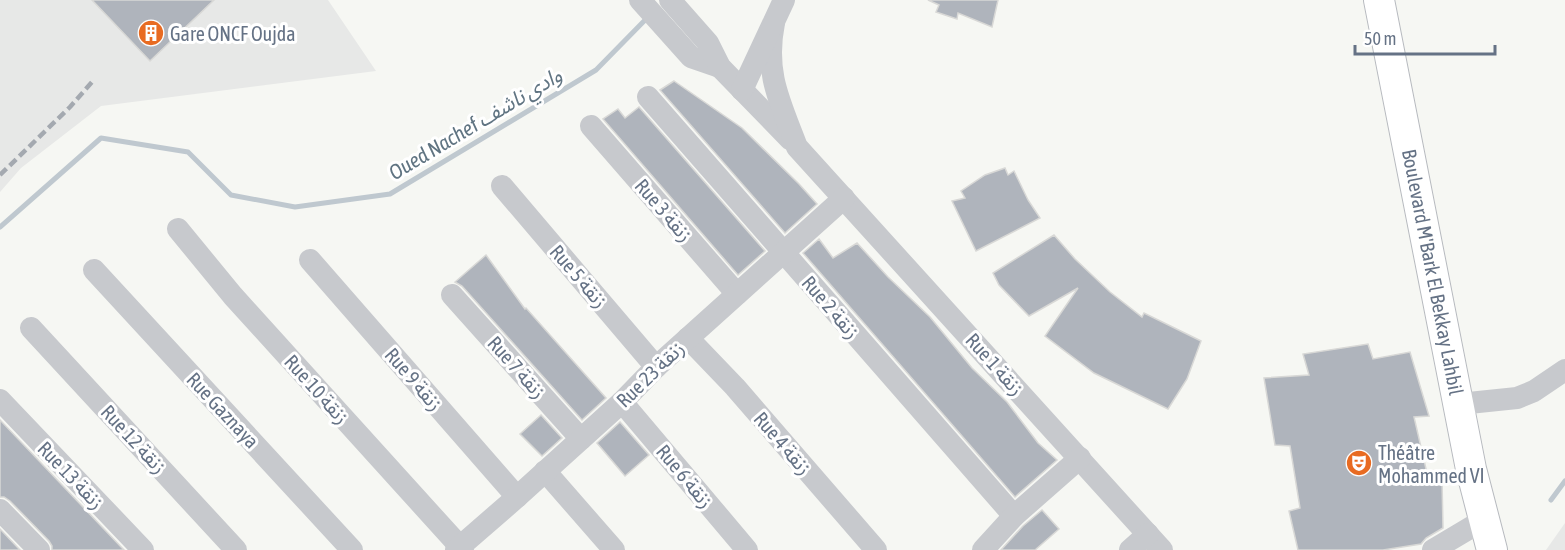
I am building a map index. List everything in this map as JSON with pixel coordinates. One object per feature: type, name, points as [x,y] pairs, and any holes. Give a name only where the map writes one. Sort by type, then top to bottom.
[{"type":"main road","name":"Boulevard M'Bark El Bekkay Lahbil","points":[[1379,0],[1471,469],[1489,538]]},
{"type":"street","points":[[640,0],[700,50]]},
{"type":"street","points":[[670,0],[700,50]]},
{"type":"street","points":[[742,90],[784,0]]},
{"type":"street","points":[[774,23],[770,51],[771,71],[775,88],[798,147]]},
{"type":"street","name":"Rue زنقة 1","points":[[700,50],[720,67],[798,147],[1155,542]]},
{"type":"street","name":"Rue 2 زنقة","points":[[648,96],[1014,516]]},
{"type":"street","name":"Rue 3 زنقة","points":[[591,126],[737,294]]},
{"type":"street","name":"Rue 5 زنقة","points":[[502,186],[656,367]]},
{"type":"street","name":"Rue 23 زنقة","points":[[460,549],[622,402],[656,367],[844,198]]},
{"type":"street","name":"Rue 10 زنقة","points":[[178,229],[233,296],[460,549]]},
{"type":"street","name":"Rue 9 زنقة","points":[[310,260],[517,497]]},
{"type":"street","name":"Rue Gaznaya","points":[[94,270],[352,550]]},
{"type":"street","name":"Rue 7 زنقة","points":[[452,295],[581,439]]},
{"type":"street","name":"Rue 12 زنقة","points":[[31,328],[236,550]]},
{"type":"street","name":"Rue 4 زنقة","points":[[688,338],[735,387],[876,550]]},
{"type":"street","points":[[1459,404],[1517,398],[1534,391],[1565,370]]},
{"type":"street","name":"Rue 13 زنقة","points":[[0,400],[143,550]]},
{"type":"street","name":"Rue 6 زنقة","points":[[622,402],[747,550]]},
{"type":"street","points":[[983,550],[1014,516],[1080,458]]},
{"type":"street","points":[[544,471],[612,548]]},
{"type":"street","points":[[0,510],[39,550]]},
{"type":"street","points":[[1433,550],[1489,538]]},
{"type":"street","points":[[1130,550],[1155,542]]},
{"type":"shaded area","points":[[0,0],[328,0],[376,71],[101,106],[21,168],[0,192]]},
{"type":"shaded area","points":[[1565,523],[1565,550],[1546,550]]},
{"type":"building","name":"Gare ONCF Oujda","points":[[92,0],[214,0],[150,61]]},
{"type":"building","points":[[928,0],[998,0],[992,27],[958,13],[957,19],[936,12],[939,5]]},
{"type":"building","points":[[674,81],[742,128],[817,204],[785,233],[660,90]]},
{"type":"building","points":[[639,107],[765,251],[738,275],[603,119],[618,109],[625,118]]},
{"type":"building","points":[[1005,168],[1008,175],[1014,171],[1040,218],[976,251],[952,201],[965,198],[961,191],[985,175]]},
{"type":"building","points":[[1054,235],[1075,259],[1110,292],[1142,317],[1144,313],[1201,341],[1187,379],[1168,409],[1094,373],[1045,336],[1078,288],[1029,316],[999,285],[993,273]]},
{"type":"building","points":[[819,239],[833,258],[857,243],[888,277],[930,317],[972,368],[1007,402],[1038,443],[1057,460],[1015,497],[803,253]]},
{"type":"building","points":[[486,255],[525,309],[606,398],[582,420],[462,286],[455,282]]},
{"type":"building","name":"Théâtre Mohammed VI","points":[[1368,344],[1373,359],[1410,352],[1429,416],[1414,417],[1429,482],[1442,480],[1443,528],[1426,538],[1421,544],[1383,550],[1298,550],[1289,511],[1300,508],[1290,446],[1275,445],[1264,378],[1309,375],[1303,354]]},
{"type":"building","points":[[541,415],[562,438],[542,456],[520,434]]},
{"type":"building","points":[[0,420],[124,550],[52,550],[49,541],[10,501],[0,497]]},
{"type":"building","points":[[620,422],[649,455],[625,476],[597,443]]},
{"type":"building","points":[[1042,510],[1059,529],[1035,550],[1001,550],[1023,526]]},
{"type":"building","points":[[0,529],[20,550],[0,550]]},
{"type":"waterway","name":"Oued Nachef وادي ناشف","points":[[0,227],[101,138],[188,152],[231,195],[295,207],[390,194],[596,70],[649,16]]},
{"type":"waterway","points":[[1551,500],[1565,481]]},
{"type":"railway","points":[[0,175],[70,107],[92,82]]},
{"type":"place","name":"Gare ONCF Oujda","points":[[151,33]]},
{"type":"place","name":"Théâtre Mohammed VI","points":[[1359,463]]}]
